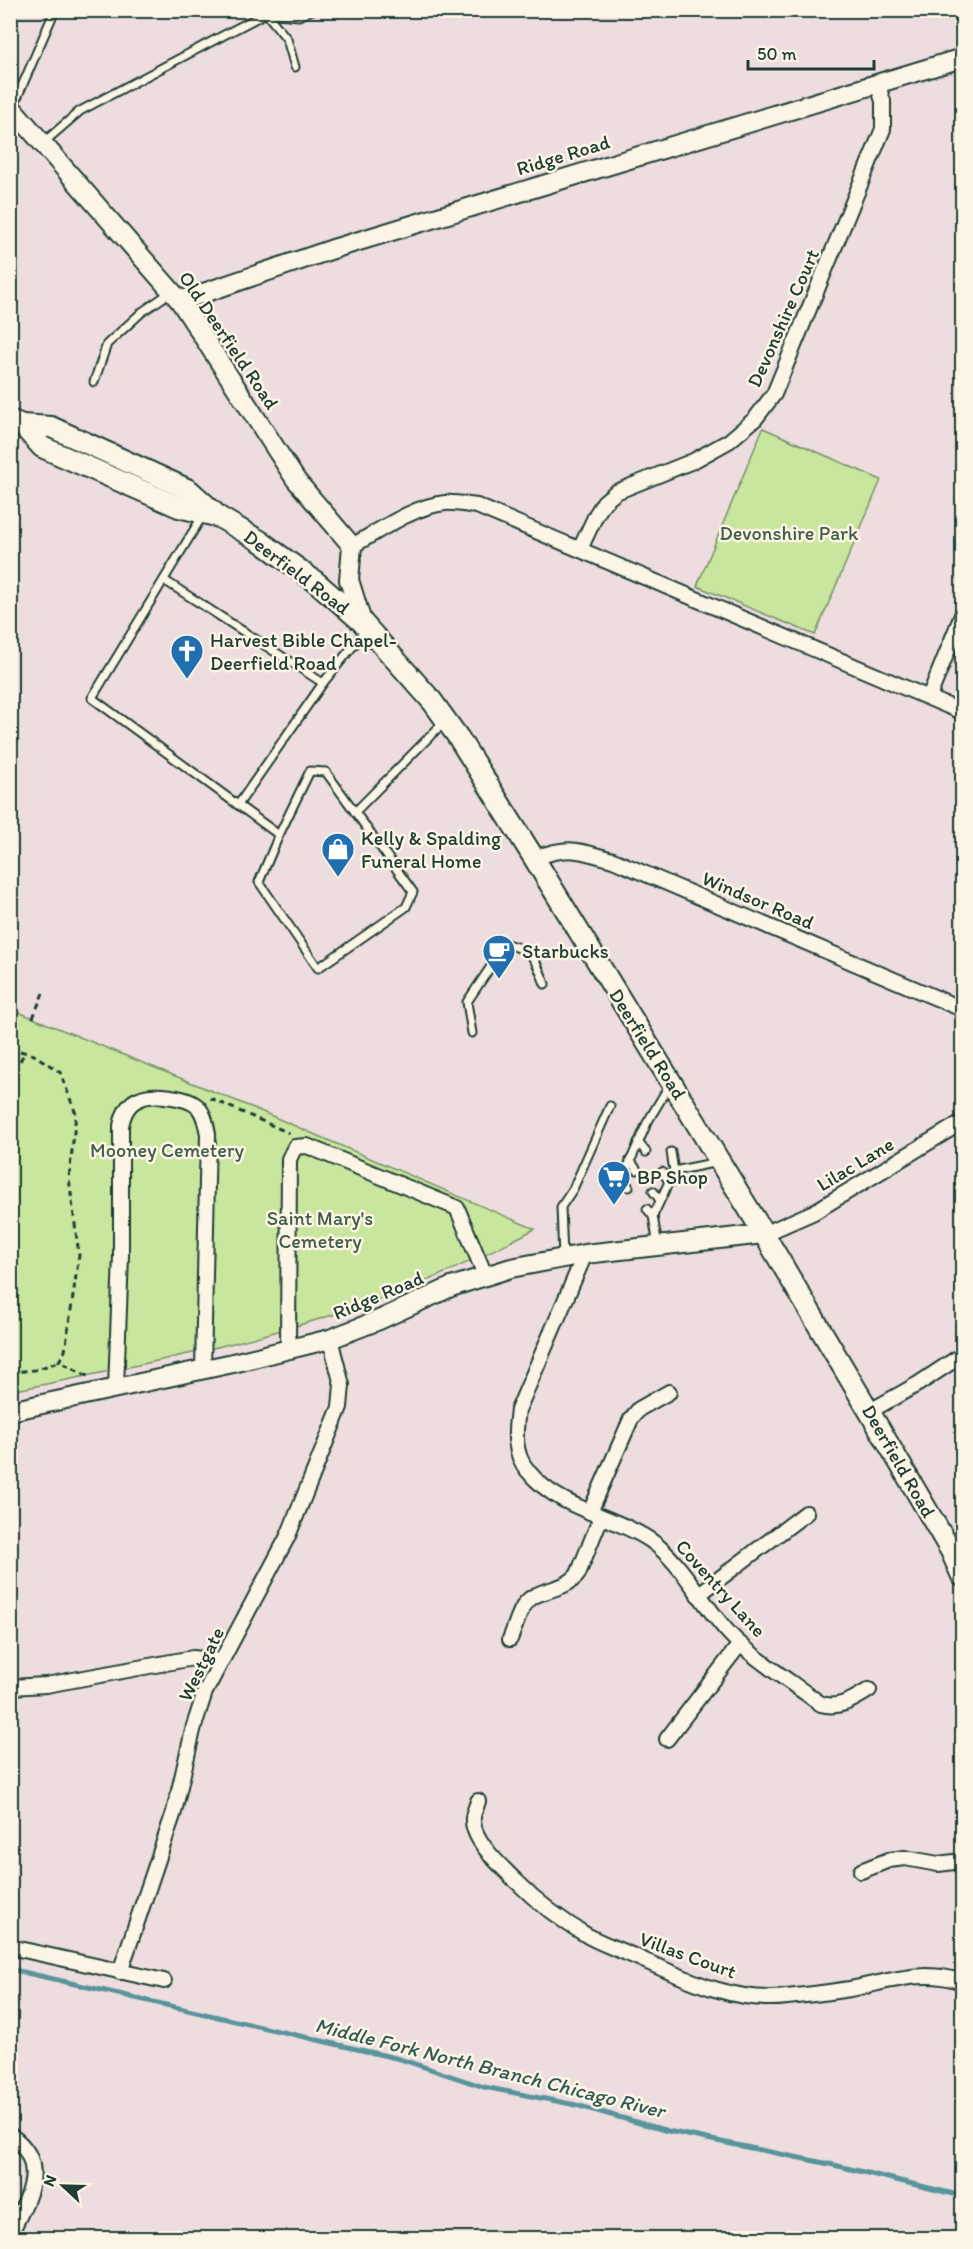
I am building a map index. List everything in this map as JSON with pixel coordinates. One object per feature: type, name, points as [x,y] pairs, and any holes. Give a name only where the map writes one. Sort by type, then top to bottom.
[{"type":"main road","name":"Deerfield Road","points":[[16,423],[51,427],[189,490],[212,515],[260,541],[316,582],[365,625],[432,700],[534,858],[870,1411],[957,1547],[963,1576]]},
{"type":"street","name":"Ridge Road","points":[[175,296],[963,58]]},
{"type":"street","name":"Devonshire Court","points":[[580,549],[604,502],[616,492],[693,461],[729,441],[755,419],[774,394],[883,129],[883,100],[878,83]]},
{"type":"street","name":"Old Deerfield Road","points":[[12,107],[175,296],[296,480],[352,546]]},
{"type":"street","points":[[365,625],[349,580],[352,546],[420,509],[447,502],[477,506],[963,712]]},
{"type":"street","points":[[929,697],[963,615]]},
{"type":"street","name":"Windsor Road","points":[[534,858],[559,849],[573,849],[613,860],[963,1009]]},
{"type":"street","points":[[117,1380],[121,1256],[120,1126],[131,1103],[140,1098],[171,1097],[189,1100],[200,1108],[205,1119],[208,1134],[203,1370]]},
{"type":"street","name":"Lilac Lane","points":[[764,1234],[814,1212],[963,1122]]},
{"type":"street","points":[[288,1350],[289,1159],[291,1153],[298,1147],[307,1146],[457,1208],[484,1275]]},
{"type":"street","name":"Ridge Road","points":[[10,1411],[117,1380],[203,1370],[330,1339],[484,1275],[585,1254],[764,1234]]},
{"type":"street","name":"Coventry Lane","points":[[585,1254],[522,1397],[515,1430],[516,1447],[526,1470],[547,1491],[651,1541],[675,1564],[740,1644],[821,1704],[832,1707],[845,1704],[868,1690]]},
{"type":"street","name":"Westgate","points":[[120,1972],[174,1812],[194,1726],[205,1692],[288,1536],[340,1407],[342,1385],[336,1354],[330,1339]]},
{"type":"street","points":[[870,1411],[963,1355]]},
{"type":"street","points":[[510,1639],[525,1604],[531,1598],[572,1582],[578,1574],[596,1514],[631,1419],[639,1409],[669,1392]]},
{"type":"street","points":[[698,1595],[806,1513]]},
{"type":"street","points":[[667,1738],[740,1644]]},
{"type":"street","points":[[10,1687],[46,1685],[193,1658],[221,1661]]},
{"type":"street","name":"Villas Court","points":[[478,1801],[473,1819],[474,1829],[480,1841],[526,1891],[557,1916],[590,1937],[680,1977],[726,1992],[783,1998],[852,1989],[897,1978],[926,1975],[952,1978],[963,1982]]},
{"type":"street","points":[[861,1871],[889,1860],[905,1858],[938,1864],[963,1861]]},
{"type":"street","points":[[10,1947],[164,1981]]},
{"type":"street","points":[[10,2135],[26,2149],[33,2162],[34,2172],[31,2188],[10,2236],[16,2238]]},
{"type":"lane","points":[[12,107],[55,10]]},
{"type":"lane","points":[[43,142],[80,111],[267,12],[299,16],[312,10]]},
{"type":"lane","points":[[267,12],[287,39],[295,67]]},
{"type":"lane","points":[[94,382],[107,344],[142,312],[175,296]]},
{"type":"lane","points":[[212,515],[164,580],[92,698],[279,835]]},
{"type":"lane","points":[[164,580],[324,683]]},
{"type":"lane","points":[[238,806],[365,625]]},
{"type":"lane","points":[[355,812],[446,720]]},
{"type":"lane","points":[[310,771],[326,772],[413,892],[406,906],[318,968],[259,882],[279,835],[310,771]]},
{"type":"lane","points":[[472,1033],[466,1002],[506,944],[524,948],[536,961],[545,984]]},
{"type":"lane","points":[[629,1187],[623,1178],[630,1160],[647,1123],[672,1082]]},
{"type":"lane","points":[[563,1258],[561,1207],[573,1189],[610,1106]]},
{"type":"lane","points":[[647,1123],[653,1130]]},
{"type":"lane","points":[[638,1142],[646,1152]]},
{"type":"lane","points":[[653,1216],[674,1171],[671,1152]]},
{"type":"lane","points":[[630,1160],[637,1170]]},
{"type":"lane","points":[[674,1171],[720,1162]]},
{"type":"lane","points":[[662,1172],[669,1181]]},
{"type":"lane","points":[[653,1191],[660,1200]]},
{"type":"lane","points":[[647,1209],[653,1216],[658,1246]]},
{"type":"path","points":[[33,1018],[43,993]]},
{"type":"path","points":[[10,1048],[25,1052],[60,1072],[76,1114],[69,1178],[79,1255],[65,1351],[59,1361],[35,1370],[10,1372]]},
{"type":"path","points":[[20,1061],[25,1052]]},
{"type":"path","points":[[189,1100],[209,1098],[292,1134],[298,1147]]},
{"type":"path","points":[[59,1361],[90,1377],[117,1380]]},
{"type":"green space","name":"Devonshire Park","points":[[763,428],[881,480],[815,635],[697,586]]},
{"type":"green space","points":[[11,1009],[239,1102],[535,1229],[424,1282],[340,1313],[200,1351],[11,1391]]},
{"type":"waterway","name":"Middle Fork North Branch Chicago River","points":[[10,1969],[400,2059],[484,2087],[576,2105],[668,2131],[834,2165],[962,2196]]},
{"type":"place","name":"Harvest Bible Chapel- Deerfield Road","points":[[187,680]]},
{"type":"place","name":"Kelly & Spalding Funeral Home","points":[[338,878]]},
{"type":"place","name":"Starbucks","points":[[499,980]]},
{"type":"place","name":"BP Shop","points":[[614,1206]]},
{"type":"park label","name":"Mooney Cemetery","points":[[167,1150]]},
{"type":"park label","name":"Saint Mary's Cemetery","points":[[320,1230]]}]
